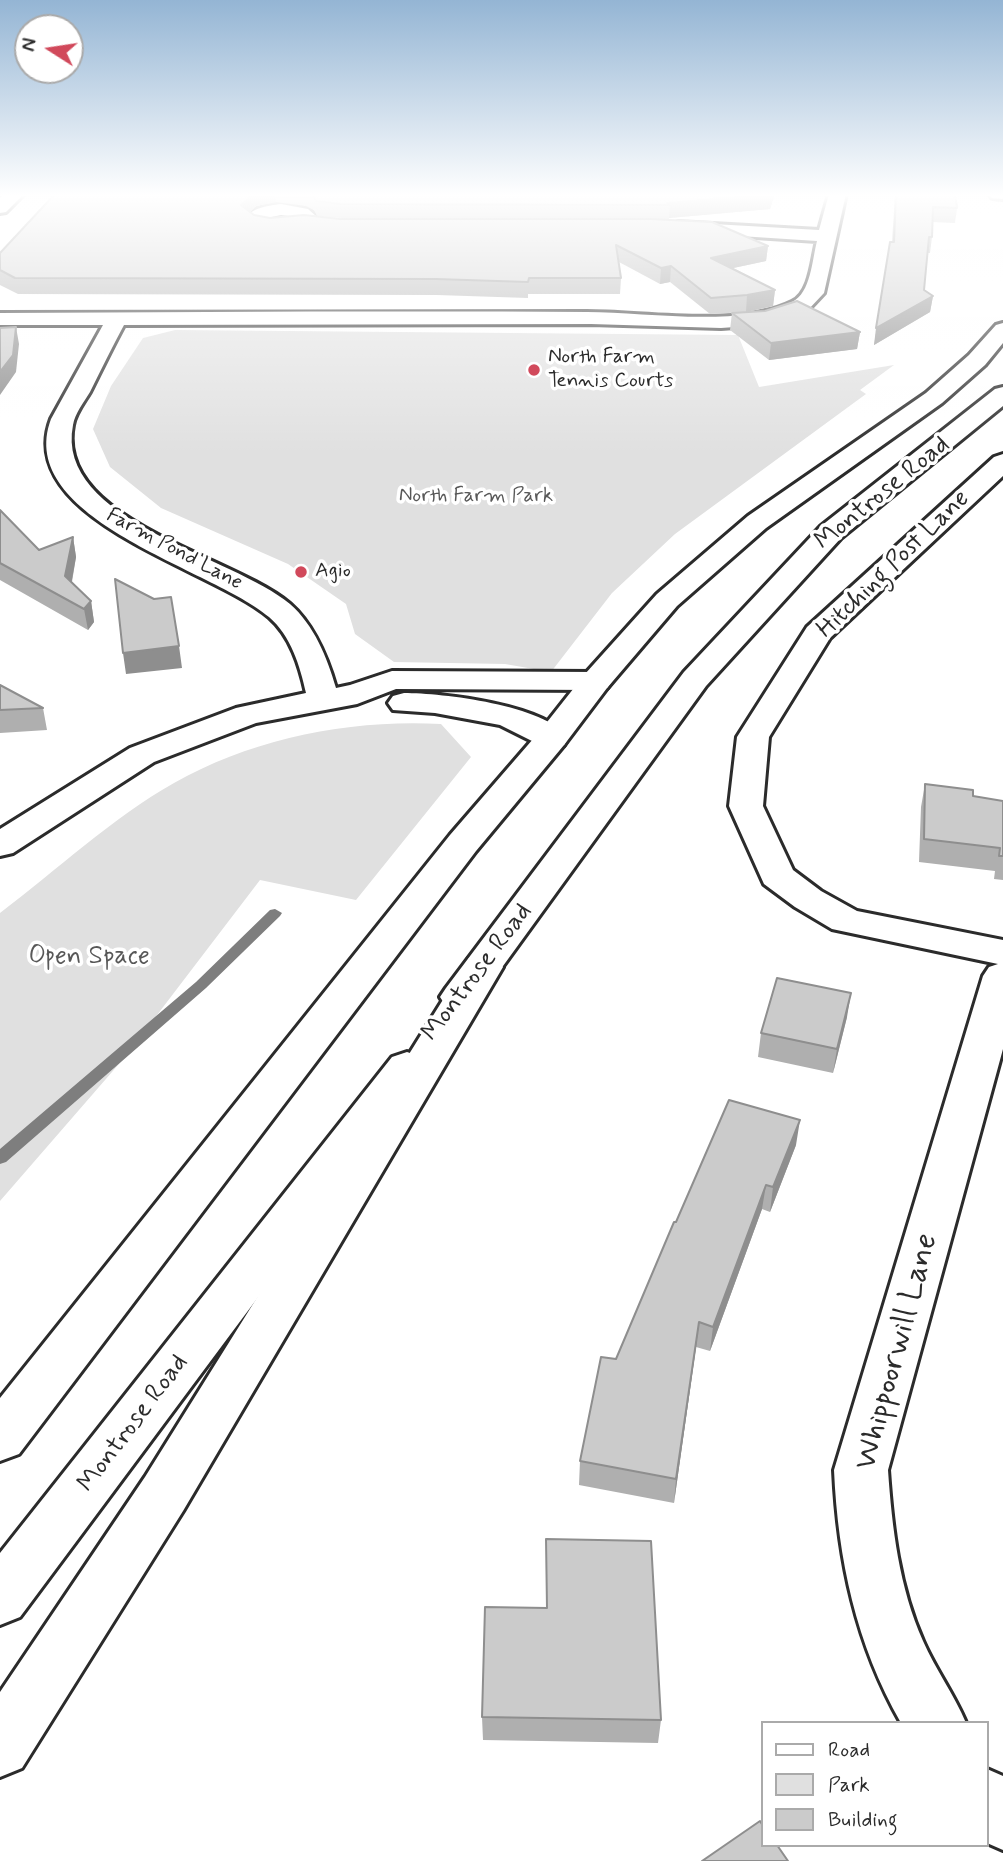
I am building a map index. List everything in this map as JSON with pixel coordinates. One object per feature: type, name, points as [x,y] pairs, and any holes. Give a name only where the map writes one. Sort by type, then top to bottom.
[{"type":"main road","points":[[0,319],[591,318],[721,322],[763,319],[801,306],[814,293],[817,281]]},
{"type":"main road","name":"Farm Pond Lane","points":[[117,319],[60,426],[58,459],[87,501],[115,522],[239,583],[277,608],[295,627],[308,648],[323,699]]},
{"type":"main road","name":"Montrose Road","points":[[0,1438],[463,843],[552,738],[596,681],[667,600],[747,530],[934,398],[977,360],[1003,329]]},
{"type":"main road","name":"Montrose Road","points":[[0,1598],[483,967],[706,666],[831,531],[960,431],[1003,394]]},
{"type":"main road","name":"Hitching Post Lane","points":[[1003,462],[818,633],[753,737],[746,806],[776,876],[808,900],[846,921],[1003,953]]},
{"type":"main road","points":[[4,838],[142,755],[247,715],[357,694],[392,680],[596,681]]},
{"type":"main road","points":[[357,694],[390,702],[435,703],[509,716],[552,738]]},
{"type":"main road","points":[[0,1746],[164,1494],[483,967]]},
{"type":"main road","name":"Whippoorwill Lane","points":[[934,1721],[894,1648],[874,1582],[863,1525],[862,1470],[1003,976]]},
{"type":"main road","points":[[989,1803],[1003,1818]]},
{"type":"green space","name":"North Farm Park","points":[[175,330],[738,335],[759,387],[894,365],[860,390],[866,394],[675,534],[612,593],[551,672],[505,664],[394,662],[355,634],[346,604],[288,564],[161,508],[110,467],[93,429],[111,386],[143,338]]},
{"type":"green space","name":"Open Space","points":[[441,724],[471,757],[356,900],[260,880],[125,1057],[0,1201],[0,913],[129,812],[204,767],[269,743],[303,735],[372,725]]},
{"type":"building","points":[[690,281],[757,281],[775,290],[747,295],[711,298]]},
{"type":"building","points":[[884,281],[925,281],[924,290],[933,296],[876,328]]},
{"type":"building","points":[[797,301],[860,332],[771,343],[732,313],[765,311]]},
{"type":"building","points":[[16,327],[13,355],[0,372],[0,328]]},
{"type":"building","points":[[0,510],[39,550],[73,537],[65,576],[91,601],[84,609],[0,563]]},
{"type":"building","points":[[115,579],[154,599],[171,597],[179,646],[123,653]]},
{"type":"building","points":[[0,685],[43,708],[0,710]]},
{"type":"building","points":[[925,784],[973,790],[973,796],[1003,801],[1003,856],[999,856],[1000,848],[924,839]]},
{"type":"building","points":[[777,978],[851,993],[837,1049],[761,1033]]},
{"type":"building","points":[[729,1100],[800,1120],[773,1187],[766,1185],[713,1327],[699,1322],[676,1479],[580,1461],[601,1357],[616,1359]]},
{"type":"building","points":[[546,1539],[651,1541],[661,1720],[482,1717],[485,1607],[547,1608]]},
{"type":"building","points":[[760,1821],[762,1847],[778,1847],[788,1861],[702,1861]]},
{"type":"waterway","points":[[0,1158],[201,985],[275,913]]},
{"type":"place","name":"North Farm Tennis Courts","points":[[534,370]]},
{"type":"place","name":"Agio","points":[[301,572]]}]
